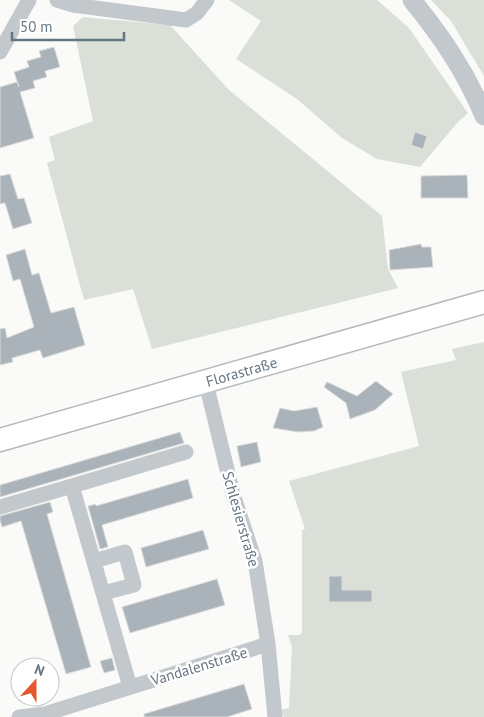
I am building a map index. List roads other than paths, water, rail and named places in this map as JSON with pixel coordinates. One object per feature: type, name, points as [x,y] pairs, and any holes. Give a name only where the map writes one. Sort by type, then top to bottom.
[{"type":"main road","name":"Florastraße","points":[[0,440],[206,383],[484,302]]},
{"type":"street","points":[[0,52],[29,0]]},
{"type":"street","points":[[57,0],[73,5],[186,20],[197,13],[207,0]]},
{"type":"street","points":[[412,0],[446,42],[470,82],[484,116]]},
{"type":"street","name":"Schlesierstraße","points":[[206,383],[233,494],[255,561],[268,644],[269,675],[275,717]]},
{"type":"street","points":[[0,507],[186,452]]},
{"type":"street","name":"Vandalenstraße","points":[[72,486],[130,687]]},
{"type":"street","points":[[94,561],[125,552],[134,585],[103,593]]},
{"type":"street","name":"Vandalenstraße","points":[[20,717],[45,714],[268,644]]}]
